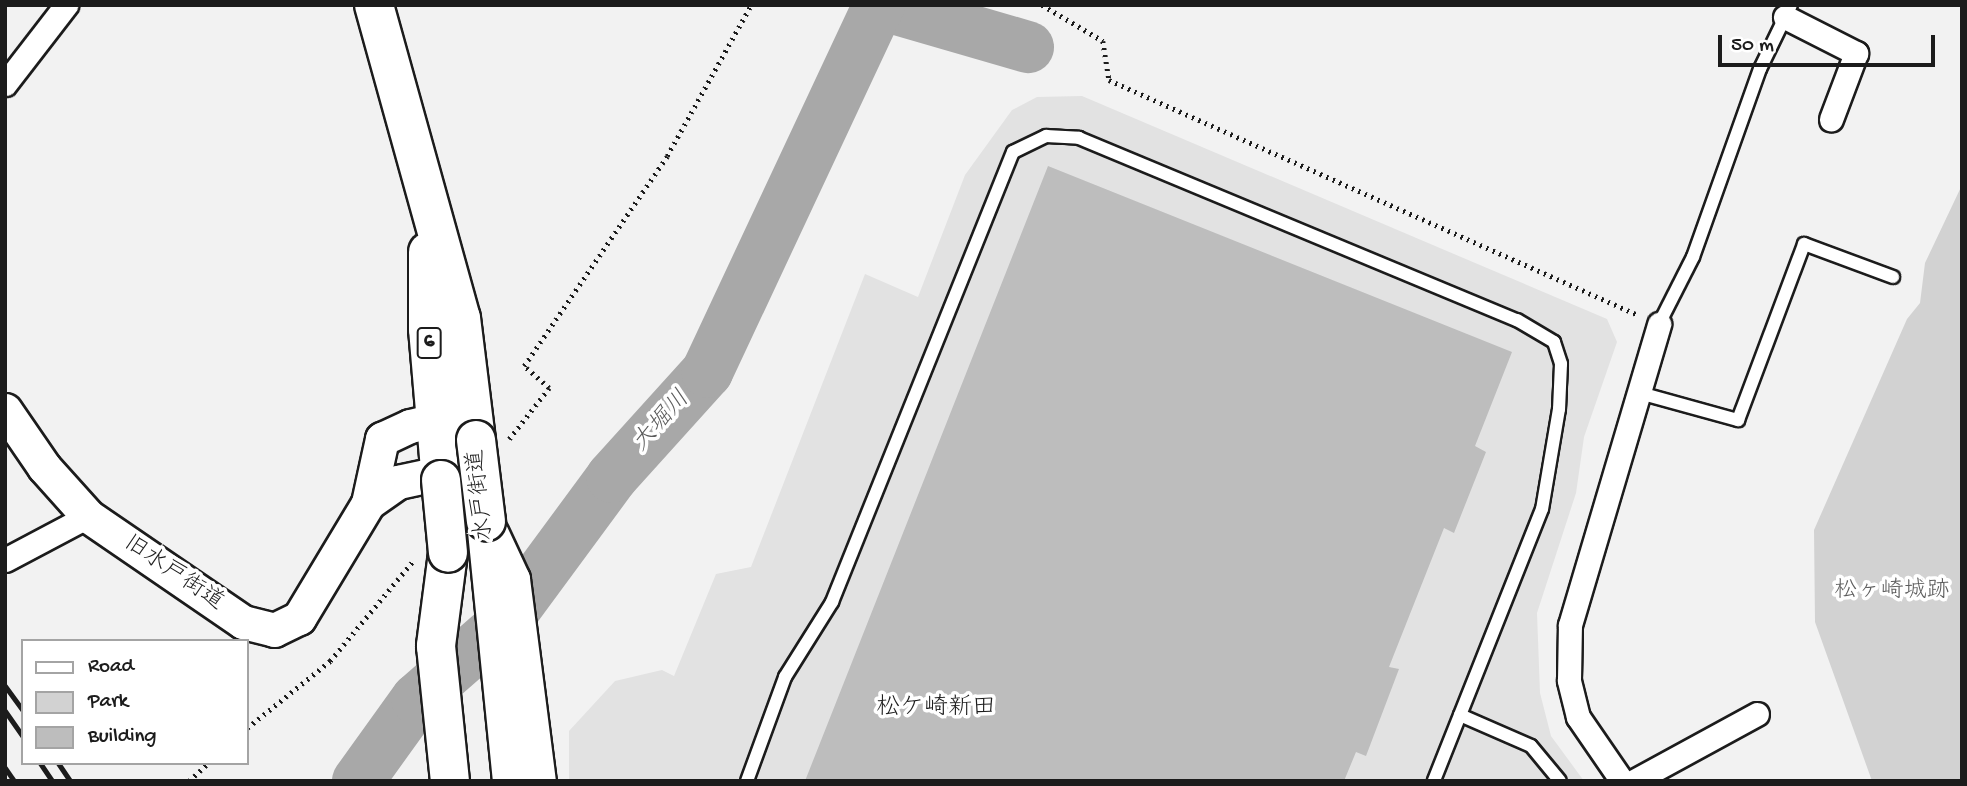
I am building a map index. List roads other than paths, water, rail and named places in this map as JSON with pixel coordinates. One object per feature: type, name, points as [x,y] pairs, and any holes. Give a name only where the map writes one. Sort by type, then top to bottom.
[{"type":"highway","name":"水戸街道","points":[[373,5],[429,214],[461,318],[485,432],[486,521],[521,727],[512,781]]},
{"type":"highway","name":"水戸街道","points":[[429,214],[428,330],[441,476],[433,555],[465,779]]},
{"type":"street","points":[[5,84],[66,5]]},
{"type":"street","points":[[1788,11],[1856,53],[1831,120]]},
{"type":"street","points":[[1622,781],[1578,717],[1569,680],[1570,625],[1636,392],[1659,324]]},
{"type":"street","name":"旧水戸街道","points":[[5,410],[44,467],[88,516],[243,622],[274,630],[299,618],[368,503],[382,439],[436,419],[485,432]]},
{"type":"street","name":"旧水戸街道","points":[[368,503],[398,482],[441,476]]},
{"type":"street","points":[[5,560],[88,516]]},
{"type":"street","points":[[1634,781],[1757,714]]},
{"type":"street","points":[[521,727],[539,781]]},
{"type":"lane","points":[[1659,324],[1693,257],[1760,69],[1788,11]]},
{"type":"lane","points":[[747,781],[785,677],[832,603],[1013,152],[1046,136],[1079,138],[1517,320],[1554,342],[1561,364],[1559,409],[1542,509],[1434,781]]},
{"type":"lane","points":[[1636,392],[1738,420],[1804,244],[1893,276]]},
{"type":"lane","points":[[1460,715],[1531,746],[1560,781]]},
{"type":"waterway","name":"大堀川","points":[[358,781],[417,699],[506,621],[612,477],[707,372],[879,5]]},
{"type":"waterway","points":[[883,5],[1028,47]]},
{"type":"railway","points":[[5,686],[21,708]]},
{"type":"railway","points":[[5,711],[21,734]]},
{"type":"railway","points":[[41,765],[52,781]]},
{"type":"railway","points":[[59,765],[70,781]]},
{"type":"railway","points":[[5,768],[14,781]]},
{"type":"district","name":"松ケ崎新田","points":[[936,709]]},
{"type":"park label","name":"松ヶ崎城跡","points":[[1892,592]]}]
